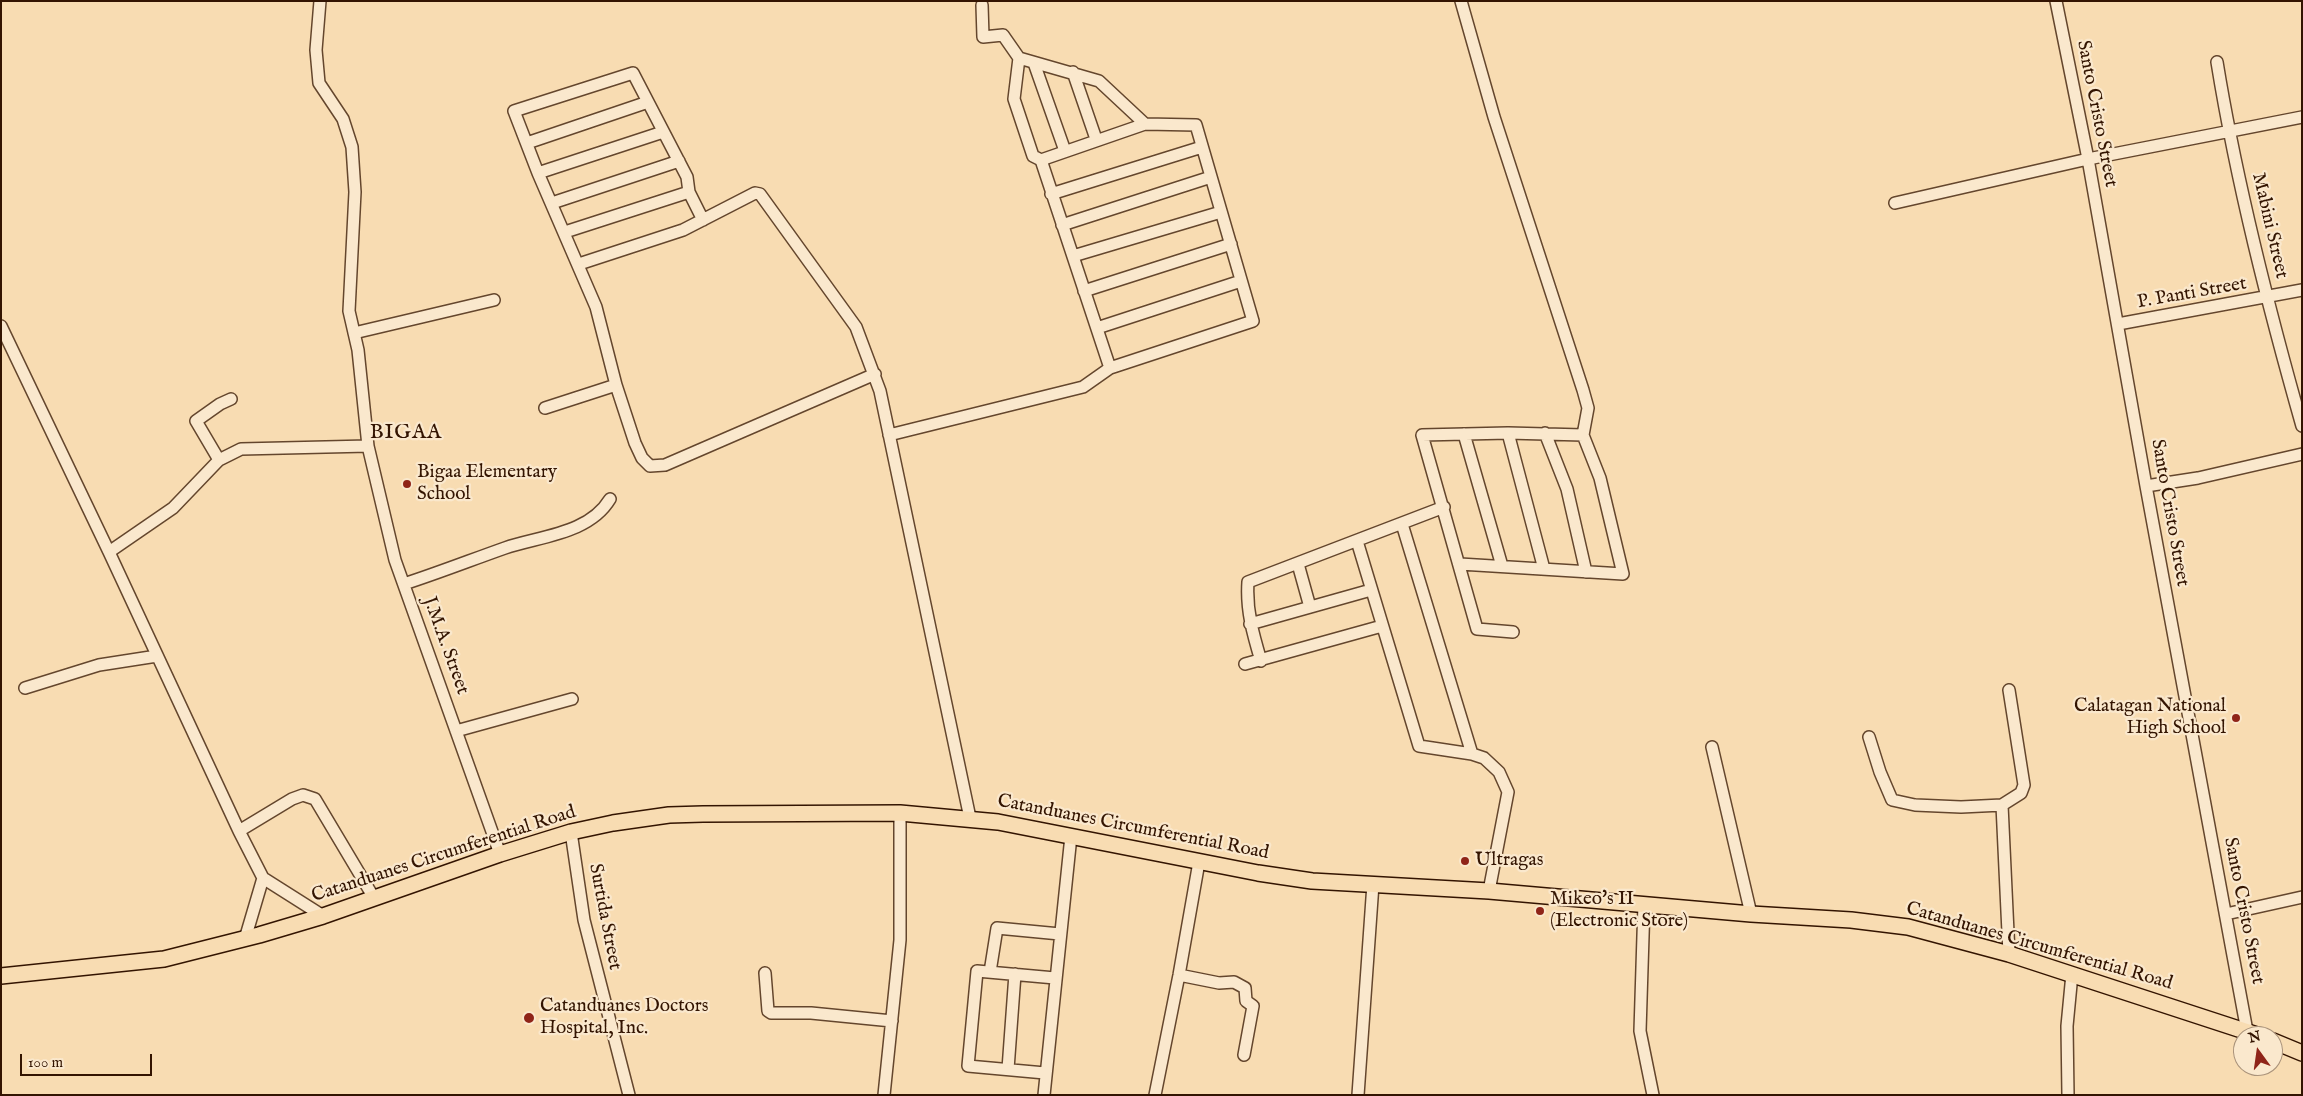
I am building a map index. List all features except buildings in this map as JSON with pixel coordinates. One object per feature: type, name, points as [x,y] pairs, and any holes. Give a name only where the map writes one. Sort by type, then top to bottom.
[{"type":"main road","name":"Catanduanes Circumferential Road","points":[[1,976],[164,959],[322,916],[500,854],[571,832],[613,823],[669,815],[900,813],[970,818],[1258,873],[1312,880],[1489,891],[1750,914],[1890,924],[1930,931],[2009,954],[2233,1026]]},
{"type":"main road","points":[[2283,1045],[2302,1053]]},
{"type":"street","name":"J.M.A. Street","points":[[320,1],[316,50],[319,83],[343,119],[352,147],[355,192],[349,311],[358,350],[368,446],[385,524],[404,584],[500,854]]},
{"type":"street","points":[[1460,564],[1623,574],[1600,478],[1583,435],[1588,408],[1583,390],[1494,117],[1461,1]]},
{"type":"street","name":"Santo Cristo Street","points":[[2056,1],[2088,159],[2146,486],[2226,914],[2252,1026]]},
{"type":"street","points":[[982,5],[983,37],[1003,35],[1019,58],[1034,64],[1073,72],[1100,81],[1145,124]]},
{"type":"street","points":[[1019,58],[1014,99],[1033,156],[1040,160],[1110,368]]},
{"type":"street","name":"Mabini Street","points":[[2217,62],[2228,130],[2268,298],[2302,426]]},
{"type":"street","points":[[1034,64],[1065,151]]},
{"type":"street","points":[[1073,72],[1096,139]]},
{"type":"street","points":[[703,220],[689,192],[687,177],[632,73],[514,111],[538,173],[596,307],[616,384],[635,443],[642,458],[650,466],[665,465],[875,374]]},
{"type":"street","points":[[527,142],[648,102]]},
{"type":"street","points":[[1895,203],[2088,159],[2302,117]]},
{"type":"street","points":[[889,435],[1083,387],[1110,368],[1253,321],[1196,125],[1145,124],[1096,139],[1040,160]]},
{"type":"street","points":[[538,173],[664,132]]},
{"type":"street","points":[[1051,194],[1202,147]]},
{"type":"street","points":[[552,203],[678,161]]},
{"type":"street","points":[[1062,225],[1211,177]]},
{"type":"street","points":[[565,232],[689,192]]},
{"type":"street","points":[[578,264],[683,230],[750,194],[760,194],[856,327],[875,374],[970,818]]},
{"type":"street","points":[[1073,256],[1222,212]]},
{"type":"street","points":[[1084,291],[1230,244]]},
{"type":"street","points":[[1097,328],[1241,281]]},
{"type":"street","name":"P. Panti Street","points":[[2118,324],[2268,298],[2302,290]]},
{"type":"street","points":[[354,333],[494,300]]},
{"type":"street","points":[[1,326],[239,831],[263,878],[322,916]]},
{"type":"street","points":[[545,408],[616,384]]},
{"type":"street","points":[[219,460],[196,421],[220,404],[231,399]]},
{"type":"street","points":[[1508,433],[1544,569]]},
{"type":"street","points":[[1513,632],[1477,629],[1444,507],[1422,435],[1545,433],[1583,435]]},
{"type":"street","points":[[1545,433],[1567,488],[1586,572]]},
{"type":"street","points":[[1464,434],[1502,566]]},
{"type":"street","points":[[109,552],[173,508],[219,460],[241,449],[368,446]]},
{"type":"street","points":[[2146,486],[2198,478],[2302,454]]},
{"type":"street","points":[[404,584],[502,549],[570,530],[592,517],[610,499]]},
{"type":"street","points":[[1261,661],[1250,624],[1247,600],[1248,582],[1444,507]]},
{"type":"street","points":[[1402,524],[1472,754]]},
{"type":"street","points":[[1357,541],[1370,590],[1419,746],[1472,754],[1484,758],[1498,772],[1508,792],[1489,891]]},
{"type":"street","points":[[1298,564],[1310,607]]},
{"type":"street","points":[[1250,624],[1370,590]]},
{"type":"street","points":[[1245,664],[1382,626]]},
{"type":"street","points":[[25,688],[99,665],[158,656]]},
{"type":"street","points":[[1869,737],[1880,772],[1892,800],[1915,805],[1952,807],[2002,804],[2021,792],[2024,785],[2009,690]]},
{"type":"street","points":[[456,731],[572,699]]},
{"type":"street","points":[[1712,747],[1750,914]]},
{"type":"street","points":[[239,831],[292,799],[303,795],[315,799],[374,898]]},
{"type":"street","points":[[2002,804],[2009,954]]},
{"type":"street","points":[[884,1095],[900,940],[900,813]]},
{"type":"street","name":"Surtida Street","points":[[571,832],[584,920],[629,1095]]},
{"type":"street","points":[[1044,1095],[1071,836]]},
{"type":"street","points":[[1155,1095],[1199,862]]},
{"type":"street","points":[[245,938],[263,878]]},
{"type":"street","points":[[1358,1095],[1373,884]]},
{"type":"street","points":[[2226,914],[2302,897]]},
{"type":"street","points":[[1644,904],[1640,1031],[1653,1095]]},
{"type":"street","points":[[990,972],[997,928],[1060,934]]},
{"type":"street","points":[[1045,1073],[968,1066],[977,970],[1055,978]]},
{"type":"street","points":[[766,973],[768,1011],[770,1013],[811,1013],[892,1021]]},
{"type":"street","points":[[1008,1069],[1015,974]]},
{"type":"street","points":[[2068,1095],[2067,1026],[2072,974]]},
{"type":"street","points":[[1179,975],[1219,982],[1234,982],[1245,988],[1246,1001],[1252,1006],[1244,1055]]},
{"type":"place","name":"Bigaa Elementary School","points":[[407,484]]},
{"type":"place","name":"Calatagan National High School","points":[[2236,718]]},
{"type":"place","name":"Ultragas","points":[[1465,861]]},
{"type":"place","name":"Mikeo's II (Electronic Store)","points":[[1540,911]]},
{"type":"place","name":"Catanduanes Doctors Hospital, Inc.","points":[[529,1018]]},
{"type":"district","name":"BIGAA","points":[[406,434]]}]
